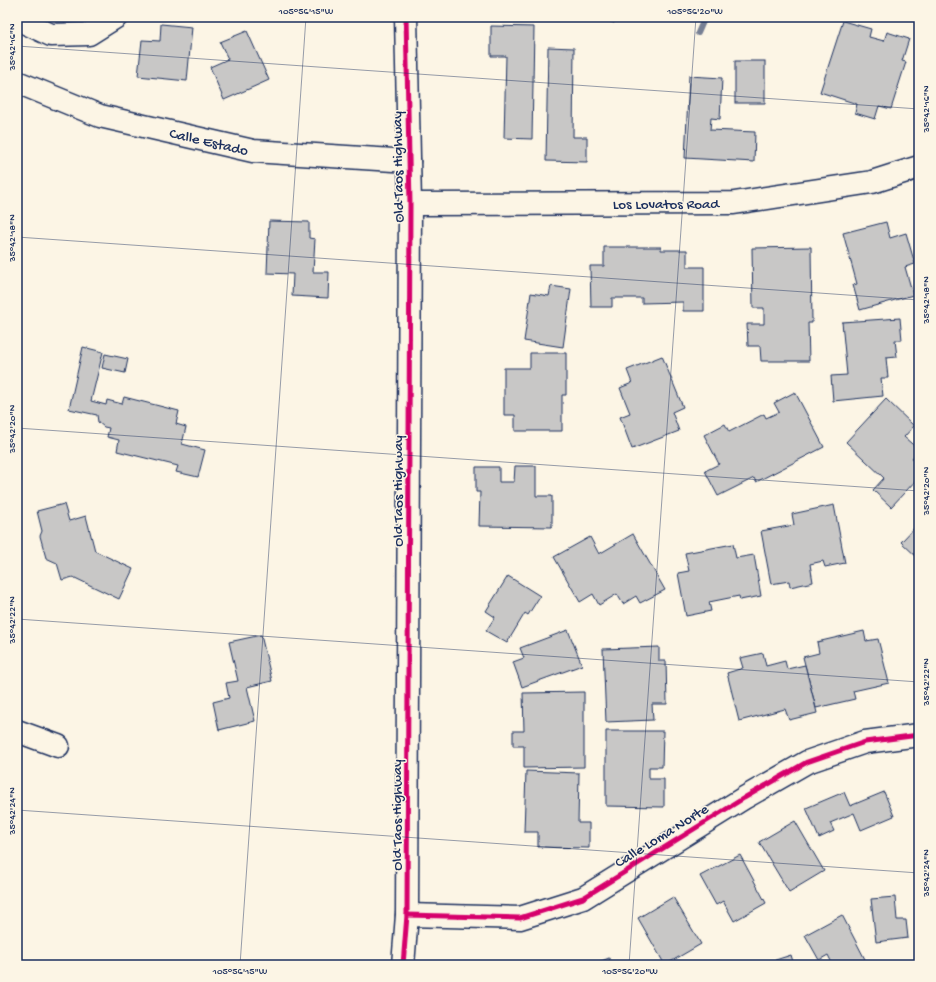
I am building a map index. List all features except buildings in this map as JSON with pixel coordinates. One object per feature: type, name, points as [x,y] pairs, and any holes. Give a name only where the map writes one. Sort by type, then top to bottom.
[{"type":"street","points":[[17,19],[51,35],[89,34],[116,17]]},
{"type":"street","name":"Old Taos Highway","points":[[403,965],[407,915],[410,204],[406,17]]},
{"type":"street","name":"Calle Estado","points":[[17,82],[100,116],[253,151],[409,162]]},
{"type":"street","name":"Los Lovatos Road","points":[[410,204],[734,203],[872,182],[919,167]]},
{"type":"street","points":[[17,731],[58,746]]},
{"type":"street","name":"Calle Loma Norte","points":[[407,915],[520,918],[583,898],[744,798],[808,762],[865,742],[919,735]]},
{"type":"waterway","points":[[698,33],[705,17]]},
{"type":"cycle path","points":[[403,965],[407,915],[410,204],[406,17]]},
{"type":"cycle path","points":[[407,915],[520,918],[583,898],[744,798],[807,762],[865,742],[919,735]]}]
